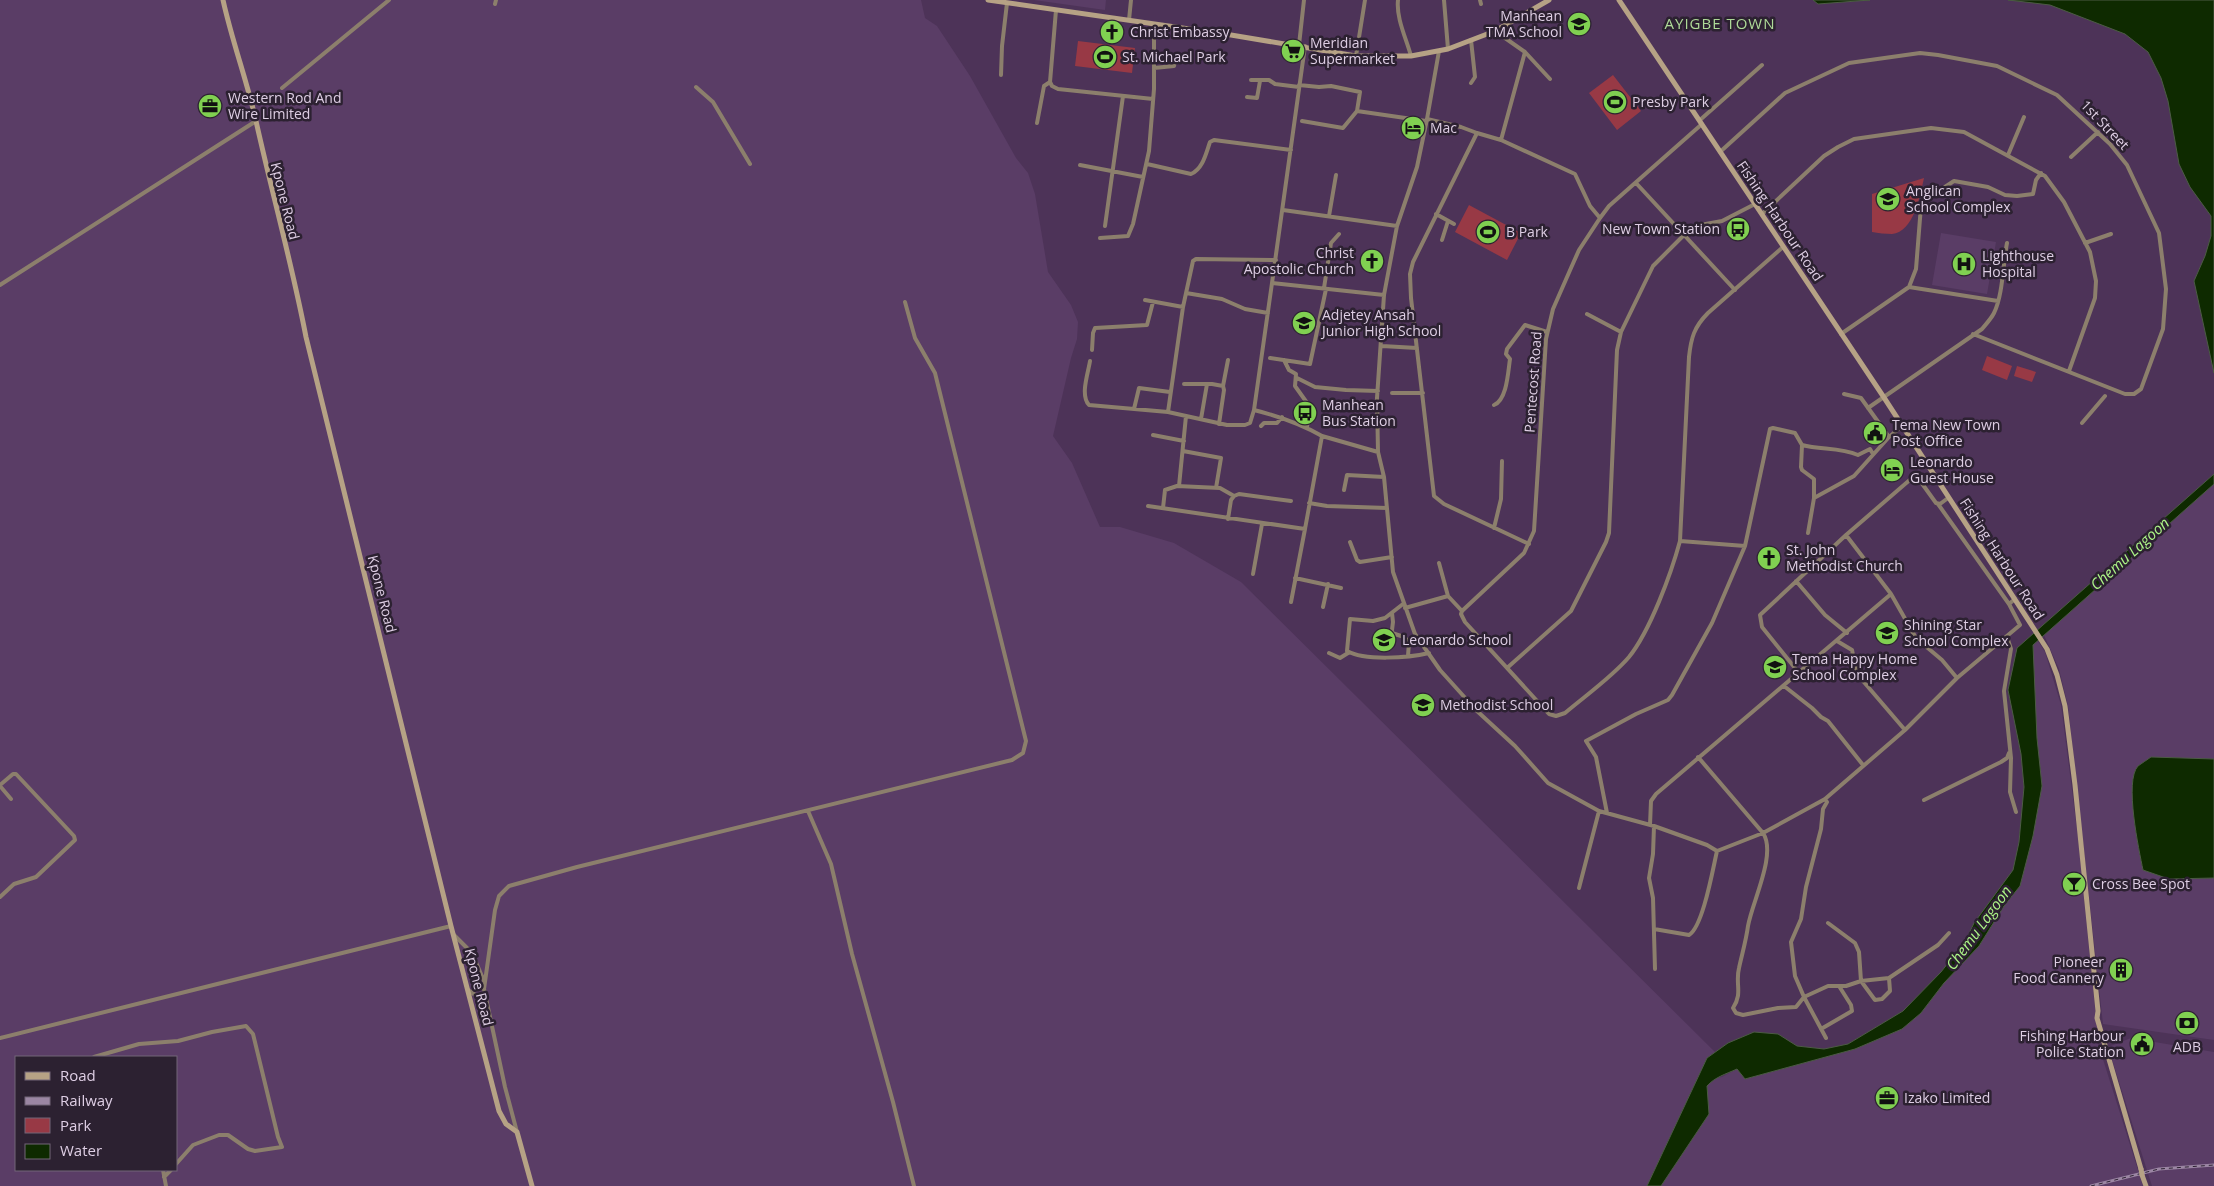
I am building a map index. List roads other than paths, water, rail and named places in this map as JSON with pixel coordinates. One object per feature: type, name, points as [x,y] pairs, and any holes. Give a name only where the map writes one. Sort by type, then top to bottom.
[{"type":"street","name":"Kpone Road","points":[[222,0],[256,121],[264,162],[296,285],[308,346],[467,990],[499,1112],[506,1124],[517,1132],[532,1186]]},
{"type":"street","points":[[282,88],[389,0]]},
{"type":"street","points":[[988,0],[1299,45],[1356,56],[1411,56],[1448,49],[1495,31],[1549,0]]},
{"type":"street","points":[[1129,20],[1132,0]]},
{"type":"street","points":[[1299,45],[1304,0]]},
{"type":"street","points":[[1356,56],[1366,0]]},
{"type":"street","points":[[1398,0],[1398,15],[1411,56]]},
{"type":"street","points":[[1444,0],[1448,49]]},
{"type":"street","name":"Fishing Harbour Road","points":[[1619,0],[1883,396],[2042,640],[2057,674],[2065,706],[2075,785],[2098,1018],[2146,1186]]},
{"type":"street","points":[[1001,75],[1007,3]]},
{"type":"street","points":[[1056,10],[1050,82],[1052,86],[1058,89],[1153,99]]},
{"type":"street","points":[[1100,238],[1128,236],[1133,224],[1147,164],[1153,99],[1154,24]]},
{"type":"street","points":[[1495,31],[1525,52],[1550,79]]},
{"type":"street","points":[[1471,40],[1475,77],[1471,83]]},
{"type":"street","points":[[1090,362],[1085,391],[1088,405],[1168,412],[1219,424],[1245,425],[1252,420],[1305,46]]},
{"type":"street","points":[[1439,51],[1417,167],[1397,226],[1384,295],[1378,391],[1378,452],[1384,477],[1393,572],[1404,606],[1415,634],[1440,670],[1477,711],[1515,746],[1548,783],[1599,810],[1652,825],[1707,844],[1716,850]]},
{"type":"street","points":[[1501,140],[1525,52]]},
{"type":"street","name":"1st Street","points":[[1720,152],[1778,99],[1803,84],[1849,63],[1920,53],[1983,63],[2010,72],[2057,95],[2098,132],[2127,165],[2159,233],[2166,289],[2163,329],[2140,389],[2134,394],[2125,394],[1972,334]]},
{"type":"street","points":[[1154,68],[1174,66],[1176,56]]},
{"type":"street","name":"Pentecost Road","points":[[1462,610],[1517,560],[1529,544],[1536,523],[1547,332],[1553,309],[1579,250],[1609,206],[1762,65]]},
{"type":"street","points":[[1251,80],[1271,80],[1275,84],[1299,86],[1331,86],[1360,92],[1357,111],[1343,128],[1302,121]]},
{"type":"street","points":[[1247,97],[1257,98],[1260,80]]},
{"type":"street","points":[[1037,124],[1044,86],[1050,82]]},
{"type":"street","points":[[696,87],[713,102],[750,164]]},
{"type":"street","points":[[1105,226],[1123,96]]},
{"type":"street","points":[[1357,111],[1427,120],[1461,127],[1501,140],[1575,174],[1590,206],[1600,218]]},
{"type":"street","points":[[2008,155],[2024,117]]},
{"type":"street","points":[[0,285],[256,121]]},
{"type":"street","points":[[1762,214],[1824,156],[1838,146],[1854,139],[1931,128],[1946,128],[1964,132],[2041,173],[2055,188],[2064,202],[2085,243],[2094,267],[2095,298],[2069,371]]},
{"type":"street","points":[[2071,157],[2098,132]]},
{"type":"street","points":[[1477,133],[1411,267],[1411,298],[1434,496],[1444,504],[1529,544]]},
{"type":"street","points":[[1147,164],[1192,174],[1198,169],[1210,142],[1214,140],[1291,150]]},
{"type":"street","points":[[1080,165],[1143,177]]},
{"type":"street","points":[[1841,334],[1909,287],[1916,269],[1920,206],[1925,200],[1954,181],[1988,187],[2005,195],[2033,194],[2036,180],[2041,173]]},
{"type":"street","points":[[1329,216],[1336,175]]},
{"type":"street","points":[[1636,183],[1735,290]]},
{"type":"street","points":[[1507,668],[1571,611],[1606,542],[1609,533],[1617,350],[1621,332],[1653,266],[1695,226],[1722,221],[1755,204]]},
{"type":"street","points":[[1283,210],[1397,226]]},
{"type":"street","points":[[1436,214],[1454,224]]},
{"type":"street","points":[[1442,240],[1448,221]]},
{"type":"street","points":[[1270,358],[1310,364],[1325,288],[1331,243],[1339,234]]},
{"type":"street","points":[[2085,243],[2111,234]]},
{"type":"street","points":[[1868,408],[1972,334],[1982,329],[1989,321],[1998,301],[2006,243]]},
{"type":"street","points":[[1439,563],[1448,596],[1462,610],[1461,614],[1465,622],[1549,714],[1556,716],[1564,713],[1630,656],[1659,602],[1680,541],[1690,342],[1698,323],[1783,247]]},
{"type":"street","points":[[1168,412],[1191,265],[1196,259],[1276,260]]},
{"type":"street","points":[[1272,283],[1384,295]]},
{"type":"street","points":[[1909,287],[1998,301]]},
{"type":"street","points":[[1186,292],[1222,299],[1245,309],[1268,313]]},
{"type":"street","points":[[1145,300],[1183,307]]},
{"type":"street","points":[[484,983],[497,902],[504,889],[509,886],[1012,760],[1023,753],[1026,745],[935,373],[915,338],[905,302]]},
{"type":"street","points":[[1092,350],[1095,328],[1147,326],[1153,302]]},
{"type":"street","points":[[1587,314],[1621,332]]},
{"type":"street","points":[[1494,405],[1500,403],[1504,396],[1510,361],[1507,349],[1525,325],[1547,332]]},
{"type":"street","points":[[1382,346],[1417,348]]},
{"type":"street","points":[[1219,424],[1228,360]]},
{"type":"street","points":[[1284,360],[1289,370],[1294,372],[1297,378],[1315,386],[1346,390],[1378,391]]},
{"type":"street","points":[[1297,378],[1295,386],[1310,407],[1307,427]]},
{"type":"street","points":[[1184,384],[1223,386]]},
{"type":"street","points":[[1201,419],[1207,384]]},
{"type":"street","points":[[1134,409],[1139,388],[1170,392]]},
{"type":"street","points":[[1392,392],[1423,393]]},
{"type":"street","points":[[1844,394],[1859,396],[1889,437]]},
{"type":"street","points":[[2082,424],[2105,396]]},
{"type":"street","points":[[1254,410],[1282,417],[1307,427],[1322,436],[1378,452]]},
{"type":"street","points":[[1179,486],[1186,416]]},
{"type":"street","points":[[1261,426],[1264,423],[1277,423],[1282,417]]},
{"type":"street","points":[[1814,498],[1854,476],[1873,454],[1886,443],[1889,437],[1902,426]]},
{"type":"street","points":[[1607,813],[1596,757],[1586,741],[1636,714],[1668,700],[1672,695],[1712,623],[1746,546],[1770,429],[1775,427],[1792,431],[1798,436],[1802,445],[1802,470],[1814,479],[1814,498],[1808,533]]},
{"type":"street","points":[[1153,435],[1184,441]]},
{"type":"street","points":[[1291,602],[1322,436]]},
{"type":"street","points":[[1802,445],[1818,449],[1849,451],[1858,455],[1870,449],[1873,454]]},
{"type":"street","points":[[1184,451],[1221,458],[1216,488]]},
{"type":"street","points":[[1494,528],[1501,499],[1502,461]]},
{"type":"street","points":[[1344,490],[1347,476],[1384,477]]},
{"type":"street","points":[[1799,673],[1762,627],[1760,617],[1762,612],[1912,478],[1918,478],[1938,504],[2009,604],[2020,625]]},
{"type":"street","points":[[1163,508],[1165,490],[1179,486],[1216,488],[1234,496]]},
{"type":"street","points":[[1228,519],[1231,500],[1239,494],[1291,501]]},
{"type":"street","points":[[1938,504],[1948,498]]},
{"type":"street","points":[[1309,503],[1387,508]]},
{"type":"street","points":[[1148,506],[1305,529]]},
{"type":"street","points":[[1254,574],[1262,524]]},
{"type":"street","points":[[1846,535],[1891,594],[1916,638],[1942,660],[1957,678]]},
{"type":"street","points":[[1680,541],[1746,546]]},
{"type":"street","points":[[1350,542],[1357,560],[1360,562],[1392,558]]},
{"type":"street","points":[[1295,578],[1341,588]]},
{"type":"street","points":[[1796,581],[1825,615],[1847,633]]},
{"type":"street","points":[[1323,607],[1328,584]]},
{"type":"street","points":[[1655,969],[1653,898],[1649,878],[1653,854],[1651,801],[1656,794],[1698,757],[1891,594]]},
{"type":"street","points":[[1348,653],[1350,619],[1373,621],[1404,606],[1448,596]]},
{"type":"street","points":[[2009,604],[2016,600]]},
{"type":"street","points":[[1390,646],[1394,618],[1392,613]]},
{"type":"street","points":[[1716,850],[1763,833],[1825,799],[1905,730],[1957,678],[2029,619]]},
{"type":"street","points":[[1392,633],[1404,637],[1409,642],[1408,656]]},
{"type":"street","points":[[2007,637],[2011,649],[2004,691],[2012,779],[2010,792],[2016,812]]},
{"type":"street","points":[[1837,641],[1852,650],[1858,674],[1905,730]]},
{"type":"street","points":[[1329,653],[1340,658],[1348,653],[1374,656],[1408,656],[1428,653]]},
{"type":"street","points":[[1784,686],[1828,721],[1863,765]]},
{"type":"street","points":[[1924,800],[2001,762],[2007,758],[2010,748]]},
{"type":"street","points":[[1698,757],[1768,841],[1765,864],[1738,970],[1737,988],[1739,999],[1733,1008],[1738,1015],[1796,1007],[1804,997],[1828,986],[1846,986],[1861,981],[1889,978],[1938,945],[1949,933]]},
{"type":"street","points":[[0,897],[14,884],[36,876],[75,840],[74,836],[16,774],[13,774],[0,786],[11,800]]},
{"type":"street","points":[[1825,799],[1827,802],[1823,809],[1821,829],[1806,887],[1801,919],[1791,942],[1795,976],[1826,1038]]},
{"type":"street","points":[[1579,888],[1599,810]]},
{"type":"street","points":[[808,811],[830,864],[914,1186]]},
{"type":"street","points":[[1654,929],[1689,935],[1694,932],[1702,913],[1716,850]]},
{"type":"street","points":[[1828,923],[1855,943],[1859,952],[1861,981],[1875,1000],[1878,1000],[1890,991],[1889,978]]},
{"type":"street","points":[[0,1038],[451,926]]},
{"type":"street","points":[[453,934],[472,953],[484,983],[517,1132]]},
{"type":"street","points":[[1821,1028],[1852,1011],[1851,1005],[1839,986]]},
{"type":"street","points":[[467,990],[487,1003]]},
{"type":"street","points":[[97,1056],[139,1044],[178,1041],[212,1032],[246,1026],[249,1028],[282,1147],[255,1151],[248,1149],[228,1135],[219,1136],[193,1145],[178,1162]]},
{"type":"street","points":[[162,1171],[166,1186]]},
{"type":"street","points":[[164,1177],[170,1171]]},
{"type":"water","points":[[1813,0],[1870,0],[1818,4]]},
{"type":"water","points":[[2008,0],[2214,0],[2214,373],[2194,281],[2211,236],[2211,216],[2190,187],[2179,164],[2168,101],[2161,78],[2148,52],[2125,34],[2050,5]]},
{"type":"water","name":"Chemu Lagoon","points":[[2214,474],[2214,484],[2033,645],[2037,738],[2042,786],[2033,836],[2020,886],[2004,906],[1979,946],[1944,983],[1921,1013],[1902,1029],[1855,1049],[1745,1079],[1737,1069],[1714,1080],[1707,1086],[1709,1114],[1661,1186],[1647,1186],[1707,1058],[1728,1043],[1754,1032],[1778,1034],[1797,1046],[1824,1049],[1848,1044],[1903,1011],[1941,972],[1966,940],[1974,923],[2013,870],[2019,842],[2024,787],[2021,754],[2008,690],[2017,648]]},
{"type":"water","points":[[2151,757],[2214,759],[2214,878],[2169,879],[2143,870],[2134,816],[2132,786],[2134,774],[2138,766]]},
{"type":"railway","points":[[2091,1186],[2159,1169],[2214,1165]]},
{"type":"place","name":"Manhean TMA School","points":[[1579,24]]},
{"type":"place","name":"Christ Embassy","points":[[1112,32]]},
{"type":"place","name":"Meridian Supermarket","points":[[1293,51]]},
{"type":"place","name":"St. Michael Park","points":[[1105,57]]},
{"type":"place","name":"Presby Park","points":[[1615,102]]},
{"type":"place","name":"Western Rod And Wire Limited","points":[[210,106]]},
{"type":"place","name":"Mac","points":[[1413,128]]},
{"type":"place","name":"Anglican School Complex","points":[[1888,199]]},
{"type":"place","name":"New Town Station","points":[[1738,229]]},
{"type":"place","name":"B Park","points":[[1488,232]]},
{"type":"place","name":"Christ Apostolic Church","points":[[1372,261]]},
{"type":"place","name":"Lighthouse Hospital","points":[[1964,264]]},
{"type":"place","name":"Adjetey Ansah Junior High School","points":[[1304,323]]},
{"type":"place","name":"Manhean Bus Station","points":[[1305,413]]},
{"type":"place","name":"Tema New Town Post Office","points":[[1875,433]]},
{"type":"place","name":"Leonardo Guest House","points":[[1892,470]]},
{"type":"place","name":"St. John Methodist Church","points":[[1769,558]]},
{"type":"place","name":"Shining Star School Complex","points":[[1887,633]]},
{"type":"place","name":"Leonardo School","points":[[1384,640]]},
{"type":"place","name":"Tema Happy Home School Complex","points":[[1775,667]]},
{"type":"place","name":"Methodist School","points":[[1423,705]]},
{"type":"place","name":"Cross Bee Spot","points":[[2074,884]]},
{"type":"place","name":"Pioneer Food Cannery","points":[[2121,970]]},
{"type":"place","name":"ADB","points":[[2187,1023]]},
{"type":"place","name":"Fishing Harbour Police Station","points":[[2142,1044]]},
{"type":"place","name":"Izako Limited","points":[[1887,1098]]},
{"type":"district","name":"AYIGBE TOWN","points":[[1720,24]]}]
